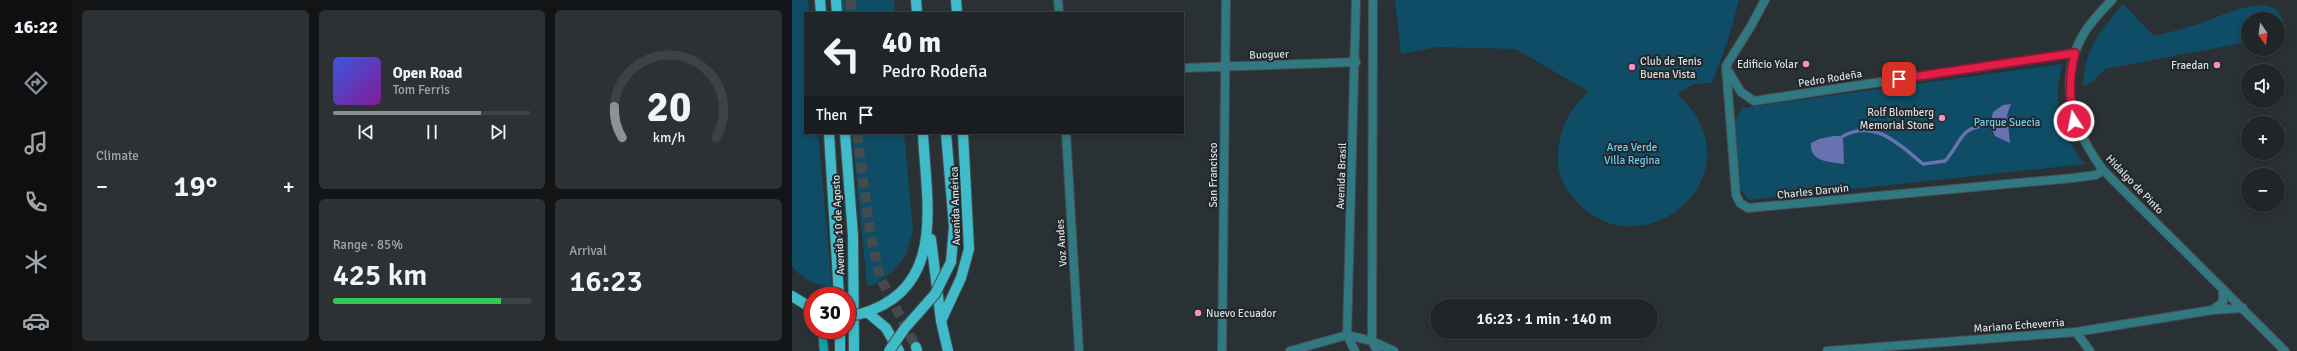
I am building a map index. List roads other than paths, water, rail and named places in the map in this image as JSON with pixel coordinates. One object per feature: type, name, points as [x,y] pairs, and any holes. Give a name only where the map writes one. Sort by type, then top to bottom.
[{"type":"main road","points":[[820,0],[821,12]]},
{"type":"main road","points":[[836,0],[837,12]]},
{"type":"main road","points":[[956,0],[957,12]]},
{"type":"main road","name":"Avenida 10 de Agosto","points":[[829,134],[838,287]]},
{"type":"main road","name":"Avenida 10 de Agosto","points":[[845,134],[853,236],[854,351]]},
{"type":"main road","points":[[923,134],[928,219],[941,321],[948,351]]},
{"type":"main road","points":[[889,351],[897,337],[935,294],[951,262],[954,227],[946,134]]},
{"type":"main road","name":"Avenida América","points":[[941,321],[961,278],[969,249],[963,134]]},
{"type":"main road","points":[[856,314],[864,313],[894,298],[908,284],[924,255],[928,219]]},
{"type":"main road","points":[[792,296],[804,304]]},
{"type":"main road","points":[[864,313],[886,328],[899,351]]},
{"type":"main road","points":[[823,339],[824,351]]},
{"type":"main road","points":[[840,339],[840,351]]},
{"type":"street","points":[[1058,0],[1059,12]]},
{"type":"street","name":"San Francisco","points":[[1222,351],[1226,0]]},
{"type":"street","name":"Avenida Brasil","points":[[1355,351],[1347,335],[1356,62],[1356,0]]},
{"type":"street","points":[[1373,0],[1372,341],[1377,351]]},
{"type":"street","points":[[1726,66],[1765,0]]},
{"type":"street","name":"Hidalgo de Pinto","points":[[2112,0],[2085,32],[2075,53],[2070,82],[2071,106],[2074,121],[2087,149],[2103,170],[2224,289],[2284,351]]},
{"type":"street","name":"Pedro Rodeña","points":[[1726,66],[1741,92],[1747,98],[1754,101],[2075,53]]},
{"type":"street","name":"Buoguer","points":[[1184,68],[1356,62]]},
{"type":"street","name":"Charles Darwin","points":[[1726,66],[1736,195],[1740,203],[1748,208],[2088,177],[2096,175],[2103,170]]},
{"type":"street","name":"Voz Andes","points":[[1066,134],[1079,351]]},
{"type":"street","points":[[2212,310],[2221,306],[2223,302],[2224,289]]},
{"type":"street","name":"Mariano Echeverria","points":[[1827,351],[2076,332],[2212,310],[2243,308]]},
{"type":"street","points":[[2076,332],[2090,351]]},
{"type":"street","points":[[1290,351],[1347,335],[1372,341],[1394,351]]},
{"type":"water","points":[[2011,104],[2007,115],[2010,143],[1995,136],[1990,125],[1993,112],[2003,105]]},
{"type":"water","points":[[1843,136],[1844,164],[1822,160],[1813,154],[1811,149],[1811,143],[1819,139]]},
{"type":"waterway","points":[[1843,136],[1866,130],[1876,132],[1896,142],[1923,164],[1945,161],[1966,132],[1980,126],[1990,125]]},
{"type":"tunnel","points":[[851,0],[851,12]]},
{"type":"tunnel","points":[[857,134],[870,232],[880,277],[916,347]]},
{"type":"place","name":"Edificio Yolar","points":[[1806,64]]},
{"type":"place","name":"Fraedan","points":[[2217,65]]},
{"type":"place","name":"Club de Tenis Buena Vista","points":[[1632,67]]},
{"type":"place","name":"Rolf Blomberg Memorial Stone","points":[[1942,118]]},
{"type":"place","name":"Nuevo Ecuador","points":[[1198,313]]},
{"type":"park label","name":"Parque Suecia","points":[[2007,122]]},
{"type":"park label","name":"Area Verde Villa Regina","points":[[1632,153]]}]
